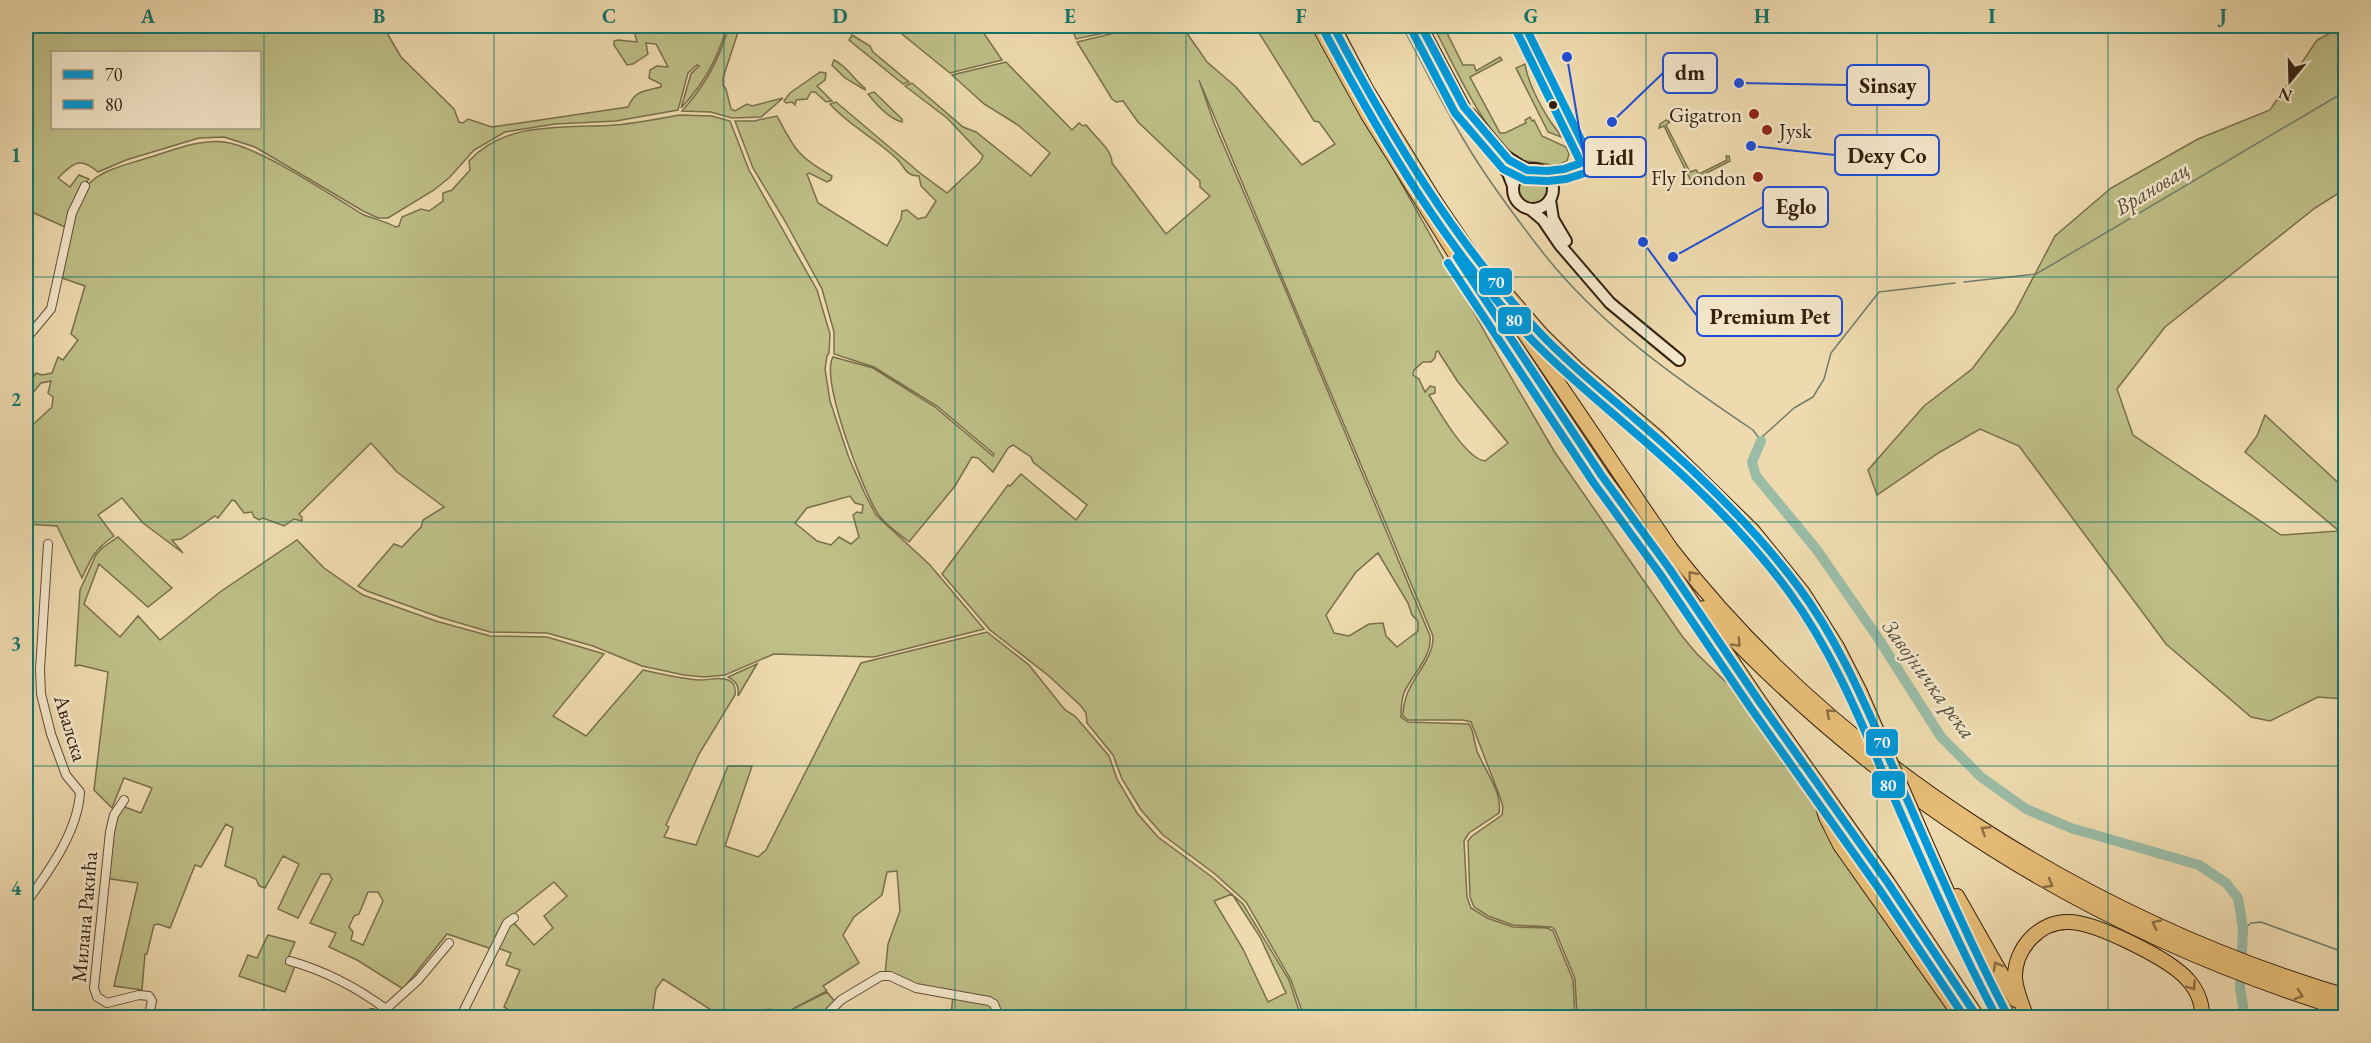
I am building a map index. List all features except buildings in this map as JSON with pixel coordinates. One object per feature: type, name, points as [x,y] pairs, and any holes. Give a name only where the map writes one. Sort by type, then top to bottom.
[{"type":"highway","points":[[1319,26],[1368,115],[1489,308],[1602,476],[1669,568],[1888,883],[1978,1017]]},
{"type":"highway","points":[[1333,26],[1366,89],[1432,197],[1671,549],[1714,600],[1768,657],[1874,750],[1978,825],[2082,888],[2210,948],[2254,973],[2346,1010]]},
{"type":"highway","points":[[1432,197],[1487,271],[1542,335],[1731,508],[1775,557],[1803,593],[1827,630],[1860,692],[1930,856],[2009,1017]]},
{"type":"highway","points":[[1669,568],[1724,630],[1785,690],[1917,799],[1994,851],[2056,888],[2142,933],[2210,963],[2346,996]]},
{"type":"highway","points":[[1816,782],[1826,817],[1840,845],[1962,1017]]},
{"type":"highway","points":[[1930,856],[1946,877],[1978,930],[2026,1017]]},
{"type":"highway","points":[[2026,1017],[2017,989],[2016,965],[2027,942],[2047,926],[2067,922],[2098,929],[2168,963],[2190,981],[2199,996],[2202,1017]]},
{"type":"street","points":[[1421,26],[1464,107],[1473,130],[1505,169],[1519,203],[1543,220],[1584,275],[1610,303],[1679,360]]},
{"type":"street","points":[[1464,107],[1505,156],[1527,170]]},
{"type":"street","points":[[1513,186],[1519,175],[1527,170],[1540,170],[1548,175],[1553,187],[1550,200],[1551,216],[1566,242],[1567,251]]},
{"type":"street","points":[[26,339],[51,309],[72,213],[85,186]]},
{"type":"street","points":[[1530,209],[1543,206],[1550,200]]},
{"type":"street","name":"Авалска","points":[[26,903],[70,829],[80,792],[66,775],[51,734],[41,693],[40,669],[48,544]]},
{"type":"street","name":"Милана Ракића","points":[[124,800],[114,815],[110,832],[94,988],[97,997],[106,1003],[139,995],[149,996],[152,1001],[151,1017]]},
{"type":"street","points":[[460,1017],[507,923],[514,918]]},
{"type":"street","points":[[357,1017],[383,1011],[418,980],[449,943]]},
{"type":"street","points":[[290,961],[335,977],[361,991],[391,1017]]},
{"type":"street","points":[[823,1017],[841,1000],[881,976],[890,976],[916,987],[988,1001],[994,1004],[996,1009]]},
{"type":"green space","points":[[26,26],[383,26],[401,57],[454,109],[459,122],[463,123],[468,119],[492,127],[628,107],[637,94],[661,87],[661,84],[649,78],[650,70],[657,66],[668,67],[656,44],[646,43],[648,54],[633,64],[627,65],[614,45],[614,41],[618,40],[637,42],[633,26],[727,26],[720,48],[709,70],[681,108],[691,74],[699,66],[697,65],[688,73],[678,110],[616,121],[555,124],[505,132],[474,150],[450,177],[434,190],[388,218],[378,218],[363,211],[255,147],[224,137],[199,138],[126,160],[98,172],[86,164],[77,163],[58,178],[70,187],[79,175],[89,179],[83,186],[67,228],[34,213],[26,220]]},
{"type":"green space","points":[[729,26],[740,26],[723,78],[731,109],[735,111],[747,104],[752,106],[783,98],[761,117],[732,118],[711,112],[682,111],[698,92],[711,71]]},
{"type":"green space","points":[[892,26],[979,26],[1002,60],[950,73]]},
{"type":"green space","points":[[1071,26],[1137,26],[1076,39]]},
{"type":"green space","points":[[1144,26],[1182,26],[1207,62],[1236,87],[1302,165],[1335,144],[1319,122],[1314,121],[1256,28],[1249,33],[1244,26],[1313,26],[1554,451],[1682,636],[1726,682],[1733,682],[1804,783],[1821,816],[1958,1017],[1577,1017],[1575,979],[1555,930],[1551,927],[1513,925],[1488,916],[1474,907],[1470,897],[1468,841],[1502,815],[1503,807],[1500,797],[1471,722],[1408,720],[1403,716],[1408,692],[1429,656],[1433,636],[1199,80],[1214,123],[1430,636],[1425,659],[1404,693],[1401,717],[1408,722],[1469,724],[1477,751],[1496,789],[1499,813],[1469,833],[1464,841],[1467,897],[1471,908],[1487,918],[1513,927],[1547,928],[1553,931],[1573,980],[1575,1017],[1304,1017],[1291,980],[1246,902],[1215,874],[1163,835],[1141,810],[1122,779],[1113,755],[1087,723],[1086,713],[1081,706],[1049,676],[990,630],[942,574],[1008,485],[1010,486],[1021,474],[1076,520],[1087,505],[1033,462],[1031,457],[1013,445],[1008,448],[993,472],[978,458],[972,457],[955,486],[909,542],[884,522],[871,502],[845,435],[832,388],[833,357],[873,368],[935,407],[993,456],[994,454],[937,406],[874,367],[834,354],[834,332],[822,289],[753,168],[735,121],[754,121],[777,116],[798,152],[832,176],[827,182],[807,174],[818,203],[887,246],[901,219],[902,211],[907,210],[918,219],[926,217],[936,201],[921,186],[919,176],[909,173],[890,152],[845,119],[830,104],[836,102],[947,193],[980,162],[983,156],[947,118],[905,86],[912,83],[963,127],[976,132],[1031,176],[1050,153],[1018,125],[984,104],[952,75],[1006,62],[1072,130],[1079,123],[1086,125],[1106,148],[1112,163],[1166,234],[1210,196],[1200,187],[1200,181],[1138,122],[1123,101],[1116,102],[1112,99],[1077,42]],"holes":[[[1438,351],[1458,382],[1508,443],[1485,461],[1470,452],[1446,422],[1429,395],[1435,393],[1435,387],[1430,386],[1425,392],[1419,379],[1413,375],[1414,370],[1423,362],[1431,362]],[[1378,553],[1408,603],[1412,615],[1418,621],[1418,631],[1397,647],[1386,636],[1383,623],[1369,624],[1349,636],[1334,633],[1326,615],[1356,572]]]},
{"type":"green space","points":[[1433,26],[1450,26],[1447,33],[1463,65],[1474,65],[1476,71],[1500,57],[1502,60],[1470,77],[1500,133],[1526,123],[1525,120],[1530,117],[1542,136],[1566,147],[1569,154],[1567,161],[1554,165],[1523,161],[1505,147],[1470,97]]},
{"type":"green space","points":[[2346,26],[2345,189],[2315,208],[2165,327],[2117,389],[2133,435],[2281,535],[2339,531],[2245,452],[2257,436],[2265,415],[2345,489],[2345,699],[2318,697],[2270,721],[2251,717],[2166,644],[2019,446],[1980,429],[1940,452],[1877,495],[1868,470],[1924,406],[1972,369],[2014,314],[2055,236],[2111,188],[2198,139],[2270,110],[2317,40]]},
{"type":"green space","points":[[852,35],[870,46],[873,52],[909,82],[903,84],[849,40]]},
{"type":"green space","points":[[834,60],[847,70],[865,90],[845,78],[832,65]]},
{"type":"green space","points":[[1525,64],[1535,94],[1561,137],[1548,132],[1516,68]]},
{"type":"green space","points":[[820,72],[826,73],[825,80],[817,86],[832,101],[826,102],[815,92],[811,92],[807,99],[796,100],[795,105],[784,101],[790,93]]},
{"type":"green space","points":[[874,92],[902,119],[902,122],[892,118],[868,94]]},
{"type":"green space","points":[[679,115],[712,116],[730,121],[749,170],[817,290],[830,334],[825,369],[830,401],[849,458],[865,494],[876,515],[930,565],[984,629],[874,657],[774,654],[725,675],[704,677],[642,666],[593,646],[547,633],[490,632],[439,617],[358,586],[394,544],[402,547],[421,527],[423,520],[444,507],[397,472],[371,443],[299,514],[302,521],[294,519],[284,526],[263,518],[259,520],[252,512],[244,513],[232,500],[218,518],[215,516],[181,539],[172,540],[183,553],[143,523],[122,498],[98,515],[114,536],[94,554],[82,578],[57,526],[26,524],[26,431],[52,407],[53,397],[48,393],[51,381],[41,383],[26,401],[26,388],[36,373],[42,375],[52,373],[58,357],[63,360],[78,340],[71,334],[85,286],[62,278],[76,207],[92,180],[121,166],[183,147],[203,142],[224,142],[256,152],[362,214],[396,227],[399,226],[402,217],[421,209],[429,211],[443,201],[443,193],[452,190],[470,170],[469,161],[484,148],[500,139],[537,129],[615,125]],"holes":[[[850,496],[855,503],[863,505],[862,513],[857,512],[853,515],[859,537],[851,544],[839,537],[831,545],[817,541],[795,523],[807,508]]]},
{"type":"green space","points":[[1666,120],[1670,122],[1666,125],[1690,172],[1696,170],[1699,174],[1727,160],[1726,156],[1729,156],[1730,161],[1691,181],[1664,126],[1659,128],[1660,124]]},
{"type":"green space","points":[[1533,175],[1543,179],[1547,189],[1543,199],[1533,203],[1523,199],[1519,189],[1523,179]]},
{"type":"green space","points":[[118,537],[172,588],[148,607],[99,564],[84,604],[120,637],[138,616],[160,640],[220,592],[297,540],[324,568],[363,595],[436,621],[490,636],[547,637],[604,654],[553,716],[586,736],[643,670],[693,679],[728,680],[734,686],[735,695],[699,754],[666,825],[669,827],[664,837],[696,845],[728,766],[752,766],[725,846],[758,857],[766,850],[861,663],[987,632],[1029,665],[1065,710],[1075,716],[1109,756],[1117,779],[1137,813],[1158,837],[1232,894],[1214,901],[1243,949],[1268,1002],[1286,993],[1260,937],[1233,895],[1243,904],[1289,980],[1301,1017],[998,1017],[994,1003],[926,988],[885,975],[888,944],[900,911],[897,871],[887,872],[882,895],[854,917],[843,935],[859,963],[823,986],[827,991],[783,1014],[827,992],[836,1003],[821,1017],[758,1017],[768,1010],[779,1013],[768,1009],[756,1017],[722,1017],[663,979],[656,989],[652,1017],[505,1017],[509,1010],[504,1007],[520,970],[506,965],[511,953],[498,948],[509,924],[515,924],[534,945],[553,928],[544,916],[567,896],[554,882],[505,921],[492,949],[447,934],[403,989],[357,960],[329,947],[336,933],[310,923],[332,879],[329,874],[321,874],[298,918],[278,909],[299,864],[283,856],[265,888],[259,886],[256,879],[225,866],[233,828],[226,824],[201,867],[195,865],[170,928],[154,925],[147,954],[145,954],[142,990],[114,986],[138,883],[105,878],[114,820],[122,806],[141,813],[152,788],[124,778],[112,808],[94,790],[108,672],[75,666],[80,590],[96,555]],"holes":[[[368,892],[378,892],[383,901],[363,945],[351,940],[353,932],[349,927],[354,916],[359,914]]]},
{"type":"green space","points":[[757,664],[738,696],[737,685],[728,677]]},
{"type":"green space","points":[[268,935],[295,942],[286,963],[295,966],[285,992],[239,976],[248,955],[257,958]]},
{"type":"green space","points":[[953,995],[987,1002],[995,1011],[996,1017],[936,1018],[951,1016]]},
{"type":"waterway","points":[[1402,26],[1448,113],[1483,171],[1523,227],[1566,280],[1590,305],[1641,350],[1753,430],[1761,441],[1763,436],[1794,408],[1813,397],[1824,379],[1831,353],[1879,292],[1955,283]]},
{"type":"waterway","name":"Врановац","points":[[1964,282],[2036,274],[2346,91]]},
{"type":"waterway","name":"Завојничка река","points":[[1761,441],[1752,462],[1756,476],[1817,550],[1880,641],[1941,737],[1981,777],[2026,809],[2071,828],[2199,865],[2226,883],[2238,898],[2243,930],[2240,988],[2245,1018]]},
{"type":"waterway","points":[[2243,930],[2251,923],[2261,922],[2346,953]]},
{"type":"transit line","name":"70","points":[[1333,26],[1378,108],[1426,187],[1480,263],[1541,334],[1564,357],[1703,480],[1762,541],[1797,585],[1827,629],[1852,676],[1964,927],[2009,1018]]},
{"type":"transit line","name":"70","points":[[1421,26],[1464,107],[1509,160],[1527,170],[1547,171],[1564,169],[1581,163],[1514,26]]},
{"type":"transit line","name":"80","points":[[1412,31],[1455,113],[1503,169],[1525,180],[1566,179],[1585,173],[1591,167],[1591,160],[1525,26]]},
{"type":"transit line","name":"80","points":[[1324,31],[1369,114],[1418,194],[1502,307],[1558,365],[1716,507],[1754,548],[1804,613],[1853,704],[1938,898],[1997,1018]]},
{"type":"transit line","name":"70","points":[[1457,257],[1602,476],[1669,568],[1759,701],[1888,883],[1978,1018]]},
{"type":"transit line","name":"80","points":[[1448,263],[1593,482],[1660,574],[1750,707],[1879,889],[1965,1018]]},
{"type":"place","name":"Lidl","points":[[1567,57]]},
{"type":"place","name":"Sinsay","points":[[1739,83]]},
{"type":"place","name":"Gigatron","points":[[1754,114]]},
{"type":"place","name":"dm","points":[[1612,122]]},
{"type":"place","name":"Jysk","points":[[1767,130]]},
{"type":"place","name":"Dexy Co","points":[[1751,146]]},
{"type":"place","name":"Fly London","points":[[1758,177]]},
{"type":"place","name":"Premium Pet","points":[[1643,242]]},
{"type":"place","name":"Eglo","points":[[1673,257]]}]
